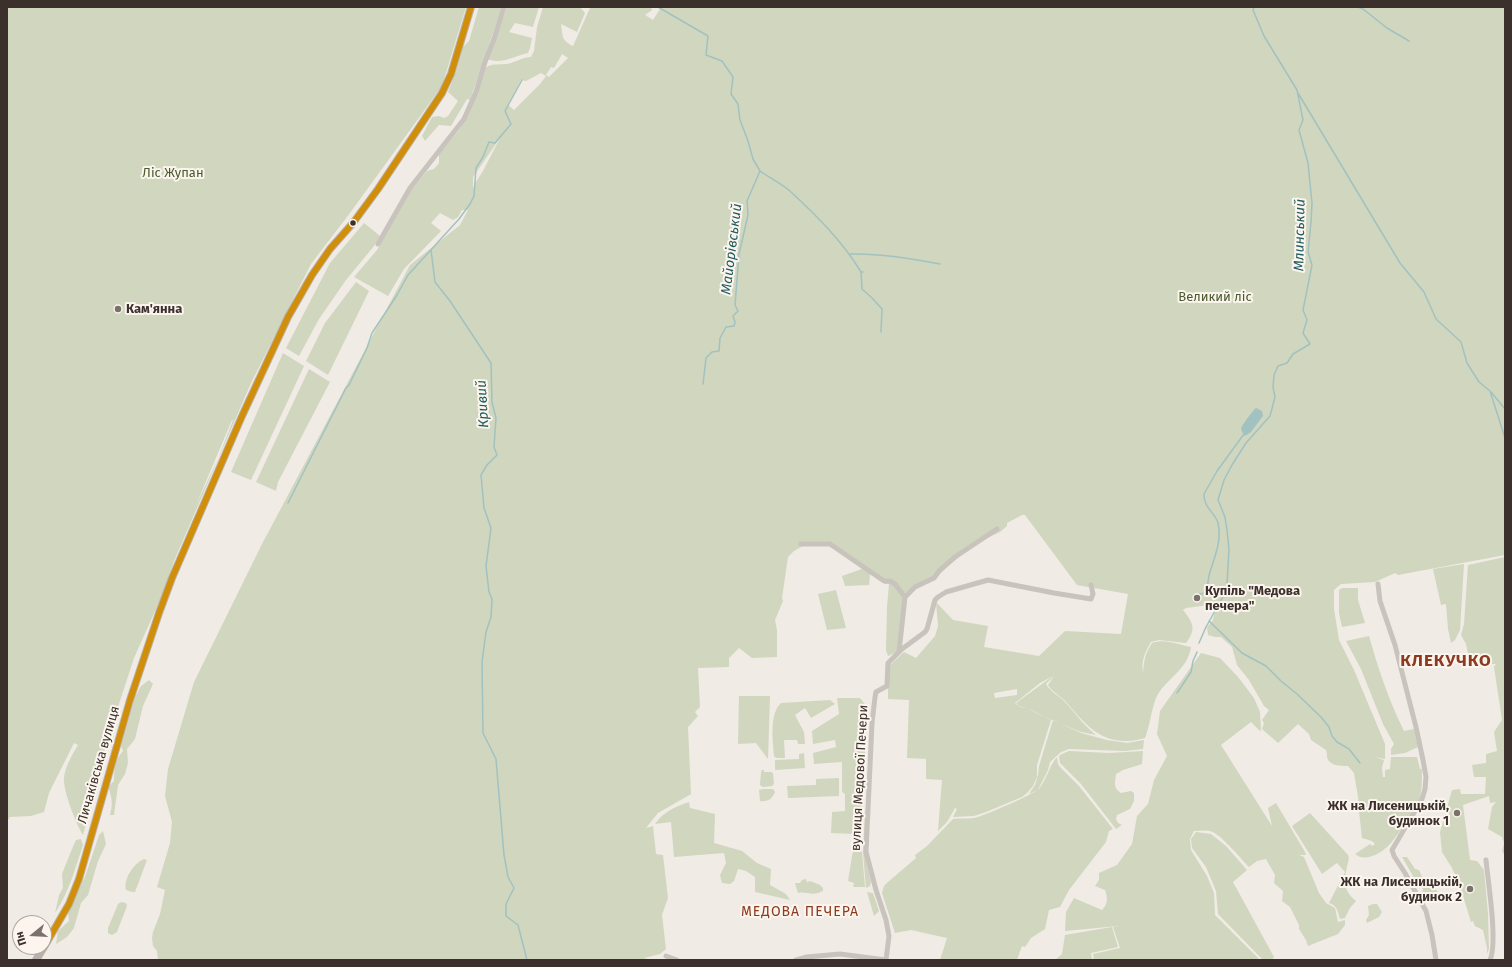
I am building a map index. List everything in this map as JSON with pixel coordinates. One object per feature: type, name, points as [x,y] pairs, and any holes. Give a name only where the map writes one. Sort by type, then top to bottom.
[{"type":"main road","name":"Личаківська вулиця","points":[[52,933],[69,904],[79,879],[130,700],[153,632],[180,560],[245,409],[288,318],[304,288],[330,248],[353,223],[442,94],[451,74],[471,7]]},
{"type":"street","points":[[378,244],[412,185],[464,119],[476,92],[504,7]]},
{"type":"street","points":[[801,544],[830,544],[884,581],[893,582],[905,597],[915,587],[934,578],[939,571],[955,557],[997,529]]},
{"type":"street","name":"вулиця Медової Печери","points":[[886,960],[889,936],[886,920],[866,852],[872,723],[875,697],[876,692],[886,686],[888,663],[898,652],[925,632],[935,600],[946,592],[988,580],[1091,599],[1093,594],[1091,585]]},
{"type":"street","points":[[1378,584],[1380,601],[1394,645],[1416,727],[1424,760],[1426,777],[1425,789],[1418,808],[1392,850],[1426,911],[1436,960]]},
{"type":"street","name":"вулиця Медової Печери","points":[[898,652],[905,597]]},
{"type":"street","points":[[1486,860],[1493,926],[1493,952],[1490,960]]},
{"type":"street","points":[[796,960],[840,954],[886,960]]},
{"type":"street","points":[[666,956],[677,960]]},
{"type":"green space","name":"Ліс Жупан","points":[[7,7],[466,7],[442,86],[311,264],[251,383],[174,561],[164,591],[134,658],[117,710],[111,714],[107,725],[109,730],[103,735],[105,754],[83,835],[71,809],[64,782],[66,768],[78,745],[74,743],[49,793],[44,812],[31,816],[10,817],[7,821]],"holes":[[[233,420],[218,459],[196,505]]]},
{"type":"green space","points":[[479,7],[502,7],[470,100],[467,99],[451,126],[439,125],[425,141],[422,136],[432,117],[439,116],[444,118],[448,116],[458,101],[448,92],[457,69],[463,47],[469,41]]},
{"type":"green space","points":[[507,7],[539,7],[533,27],[515,23],[509,32],[532,38],[530,48],[528,53],[503,61],[493,61],[488,59]]},
{"type":"green space","name":"Великий ліс","points":[[543,7],[580,7],[585,13],[577,32],[561,24],[564,40],[573,46],[590,8],[585,7],[651,7],[652,10],[645,15],[653,20],[660,9],[658,7],[1505,7],[1505,555],[1398,575],[1395,573],[1375,582],[1341,584],[1334,590],[1334,609],[1339,640],[1354,670],[1385,744],[1385,759],[1374,757],[1384,760],[1382,768],[1383,777],[1385,777],[1385,770],[1390,769],[1391,757],[1417,757],[1420,769],[1422,769],[1422,787],[1420,797],[1390,844],[1383,851],[1373,856],[1364,858],[1355,854],[1370,844],[1372,846],[1375,844],[1372,841],[1362,838],[1358,803],[1377,815],[1359,803],[1354,773],[1348,766],[1336,765],[1330,762],[1327,757],[1326,750],[1311,740],[1309,734],[1298,724],[1278,743],[1262,729],[1264,723],[1262,720],[1269,710],[1264,706],[1249,680],[1237,665],[1232,647],[1221,637],[1208,635],[1207,627],[1213,620],[1216,604],[1186,608],[1183,610],[1191,622],[1193,630],[1186,643],[1159,640],[1151,642],[1145,653],[1143,673],[1145,657],[1152,643],[1162,641],[1191,647],[1189,655],[1181,668],[1164,686],[1156,698],[1145,738],[1129,741],[1117,740],[1099,734],[1085,723],[1064,700],[1048,685],[1054,676],[1046,684],[1051,691],[1062,699],[1096,735],[1081,732],[1043,716],[1051,720],[1037,765],[1037,777],[1033,786],[1027,793],[1022,797],[974,816],[953,817],[957,809],[955,808],[947,822],[938,831],[942,780],[926,779],[926,759],[907,758],[909,700],[888,699],[888,667],[904,652],[916,658],[935,636],[938,626],[936,602],[953,620],[988,626],[984,647],[1039,656],[1065,631],[1121,634],[1128,594],[1077,585],[1025,515],[1022,515],[1007,523],[1007,526],[1000,532],[981,541],[957,556],[935,579],[914,590],[901,594],[904,598],[897,652],[888,656],[886,650],[889,584],[885,584],[870,574],[869,585],[845,586],[842,576],[862,569],[830,545],[803,546],[794,551],[788,557],[782,598],[783,601],[775,620],[777,630],[777,657],[752,658],[739,648],[729,658],[729,667],[698,668],[700,707],[695,712],[698,716],[688,727],[691,794],[658,813],[646,828],[653,826],[656,854],[663,855],[668,898],[662,915],[666,949],[660,954],[644,958],[652,960],[158,960],[157,951],[153,946],[152,938],[160,914],[165,890],[157,887],[170,843],[172,822],[165,796],[168,769],[194,682],[262,544],[410,265],[460,225],[468,210],[462,210],[458,217],[453,220],[440,213],[431,223],[441,231],[404,269],[388,296],[354,277],[377,250],[408,194],[427,171],[434,169],[439,163],[439,154],[459,130],[469,115],[466,114],[485,68],[490,65],[509,63],[531,57],[534,51],[537,27]],"holes":[[[562,54],[568,58],[549,77],[546,75],[551,67],[554,68]],[[541,73],[546,76],[514,110],[508,105],[521,80],[526,81]],[[500,138],[474,185],[475,187],[473,187],[473,177]],[[1053,676],[1016,703],[1019,706],[1015,703],[1040,683]],[[1017,689],[1017,695],[995,698],[994,693]]]},
{"type":"green space","points":[[364,223],[380,236],[374,246],[346,280],[319,319],[299,356],[286,348],[330,263]]},
{"type":"green space","points":[[356,282],[369,291],[328,375],[306,361],[325,323]]},
{"type":"green space","points":[[283,353],[304,366],[251,480],[231,472]]},
{"type":"green space","points":[[309,369],[330,382],[278,482],[276,491],[256,482]]},
{"type":"green space","points":[[1505,557],[1505,856],[1502,851],[1504,843],[1502,837],[1488,829],[1492,807],[1496,802],[1490,803],[1489,796],[1463,805],[1470,860],[1477,861],[1484,870],[1488,914],[1489,949],[1487,954],[1483,930],[1475,926],[1473,921],[1471,922],[1461,889],[1452,868],[1442,852],[1440,832],[1452,790],[1460,789],[1461,794],[1485,794],[1486,777],[1474,777],[1472,765],[1486,763],[1486,754],[1497,751],[1494,732],[1502,720],[1494,667],[1496,664],[1470,664],[1466,644],[1461,635],[1464,624],[1468,565]]},
{"type":"green space","points":[[1464,564],[1460,630],[1455,640],[1451,643],[1446,604],[1441,605],[1433,569]]},
{"type":"green space","points":[[1342,588],[1358,588],[1358,600],[1365,623],[1342,627],[1339,613],[1339,590]]},
{"type":"green space","points":[[836,590],[846,628],[827,630],[818,594]]},
{"type":"green space","points":[[1369,636],[1384,684],[1404,731],[1414,729],[1418,747],[1405,753],[1391,755],[1391,749],[1394,744],[1383,724],[1361,669],[1346,641]]},
{"type":"green space","points":[[1201,653],[1220,658],[1238,677],[1254,698],[1260,712],[1261,730],[1260,731],[1251,722],[1221,745],[1272,826],[1268,808],[1276,803],[1305,852],[1306,855],[1299,855],[1304,857],[1319,893],[1326,903],[1335,908],[1338,922],[1345,920],[1345,925],[1338,934],[1308,946],[1290,907],[1282,901],[1283,891],[1274,883],[1275,875],[1266,859],[1257,861],[1249,867],[1219,836],[1210,831],[1194,831],[1190,839],[1191,850],[1207,876],[1214,893],[1215,915],[1260,960],[1094,960],[1093,954],[1120,948],[1113,927],[1118,926],[1065,931],[1066,912],[1074,898],[1102,910],[1105,906],[1107,899],[1105,890],[1095,886],[1099,880],[1099,873],[1117,865],[1132,844],[1137,816],[1148,804],[1154,780],[1167,756],[1157,734],[1160,711]]},
{"type":"green space","points":[[149,680],[153,684],[143,706],[135,739],[127,749],[128,763],[125,774],[118,785],[114,815],[110,815],[112,801],[108,787],[114,781],[114,773],[118,758],[123,751],[121,746],[135,697],[141,686]]},
{"type":"green space","points":[[739,696],[770,696],[768,759],[756,743],[738,744]]},
{"type":"green space","points":[[837,698],[860,698],[867,707],[863,806],[861,806],[861,811],[863,811],[862,842],[854,841],[854,834],[831,833],[832,812],[845,811],[845,794],[842,792],[842,762],[814,764],[813,753],[836,747],[835,740],[813,744],[812,731],[839,714]]},
{"type":"green space","points":[[830,700],[835,704],[811,718],[805,708],[795,715],[804,732],[805,744],[798,744],[797,740],[784,740],[785,758],[776,758],[774,756],[773,721],[777,708],[781,703]]},
{"type":"green space","points":[[1053,720],[1081,733],[1107,740],[1127,743],[1144,740],[1143,749],[1125,751],[1069,749],[1061,752],[1050,762],[1048,770],[1038,790],[1029,794],[1035,785],[1039,766]]},
{"type":"green space","points":[[1069,751],[1109,753],[1143,751],[1142,764],[1123,770],[1116,774],[1115,785],[1117,789],[1121,793],[1131,791],[1134,793],[1134,801],[1130,809],[1117,815],[1116,819],[1118,823],[1122,825],[1116,829],[1081,784],[1060,763],[1059,756]]},
{"type":"green space","points":[[804,753],[805,768],[775,770],[775,760],[799,759],[799,754]]},
{"type":"green space","points":[[1057,757],[1058,764],[1061,768],[1079,786],[1113,829],[1109,831],[1106,842],[1069,890],[1060,907],[1049,910],[1045,929],[1031,938],[1025,947],[1022,946],[1017,960],[940,960],[947,938],[911,930],[895,933],[882,893],[884,886],[916,858],[915,855],[927,846],[953,819],[979,817],[1019,800],[1039,789]]},
{"type":"green space","points":[[762,770],[764,770],[764,772],[773,773],[774,784],[772,786],[763,787],[760,785]]},
{"type":"green space","points":[[839,778],[839,796],[788,798],[787,786],[816,785],[816,779]]},
{"type":"green space","points":[[773,789],[775,792],[769,800],[760,801],[759,790]]},
{"type":"green space","points":[[689,802],[690,808],[715,814],[714,843],[742,851],[757,863],[771,869],[770,885],[786,894],[790,900],[755,892],[755,877],[746,871],[738,869],[734,881],[730,884],[722,883],[720,875],[726,863],[724,853],[674,857],[671,822],[655,824],[666,813]]},
{"type":"green space","points":[[865,810],[867,813],[864,852],[871,882],[870,886],[866,888],[863,853]]},
{"type":"green space","points":[[1310,813],[1348,855],[1349,858],[1345,881],[1348,891],[1356,901],[1350,908],[1345,918],[1340,919],[1338,911],[1332,904],[1329,903],[1345,872],[1337,863],[1322,874],[1292,826]]},
{"type":"green space","points":[[103,831],[106,844],[98,861],[88,895],[81,903],[74,928],[67,937],[56,944],[58,931],[69,921],[68,911],[85,877],[99,835]]},
{"type":"green space","points":[[1196,832],[1211,834],[1226,846],[1247,870],[1233,882],[1274,957],[1272,960],[1263,960],[1218,914],[1216,891],[1206,867],[1192,848],[1191,839]]},
{"type":"green space","points":[[81,839],[83,845],[74,872],[68,889],[55,913],[59,895],[63,888],[62,874],[76,840]]},
{"type":"green space","points":[[854,844],[862,845],[865,887],[853,887],[854,883],[848,881]]},
{"type":"green space","points":[[1402,857],[1407,857],[1415,869],[1419,870],[1423,879],[1433,886],[1439,894],[1434,899],[1427,902],[1423,894],[1423,889],[1417,886]]},
{"type":"green space","points":[[144,859],[147,860],[135,892],[126,890],[126,881],[130,872],[140,861]]},
{"type":"green space","points":[[806,879],[807,882],[810,881],[820,885],[823,888],[823,891],[815,894],[798,893],[795,883],[800,883],[802,880]]},
{"type":"green space","points":[[867,892],[873,893],[879,911],[874,916]]},
{"type":"green space","points":[[121,902],[126,903],[127,906],[117,932],[112,935],[108,933],[108,928],[118,904]]},
{"type":"green space","points":[[1377,904],[1382,912],[1379,917],[1367,923],[1366,920],[1369,915],[1368,906]]},
{"type":"green space","points":[[1112,927],[1118,947],[1091,953],[1092,960],[1055,960],[1062,954],[1065,935]]},
{"type":"water","points":[[1256,408],[1262,411],[1263,416],[1251,432],[1245,436],[1241,428]]},
{"type":"waterway","name":"Майорівський","points":[[658,7],[708,36],[706,55],[722,61],[733,77],[731,94],[738,104],[740,120],[753,159],[760,171],[747,201],[748,215],[739,254],[735,305]]},
{"type":"waterway","name":"Млинський","points":[[1199,643],[1224,595],[1227,584],[1229,549],[1227,530],[1225,517],[1218,500],[1224,480],[1246,443],[1270,416],[1275,397],[1273,387],[1274,375],[1278,366],[1287,363],[1293,354],[1310,344],[1303,333],[1307,320],[1303,310],[1312,265],[1308,252],[1312,203],[1308,163],[1299,130],[1303,120],[1297,90],[1264,36],[1253,10],[1254,7]]},
{"type":"waterway","points":[[1358,7],[1363,9],[1387,28],[1409,41]]},
{"type":"waterway","points":[[288,503],[346,388],[349,385],[367,348],[372,333],[397,295],[408,275],[459,219],[470,204],[474,196],[476,168],[483,157],[489,142],[495,143],[511,124],[505,111],[522,80]]},
{"type":"waterway","points":[[1298,93],[1400,263],[1424,292],[1436,319],[1461,342],[1467,363],[1479,382],[1490,391],[1505,438]]},
{"type":"waterway","points":[[760,171],[787,189],[810,210],[838,240],[861,272],[863,272]]},
{"type":"waterway","name":"Кривий","points":[[431,250],[435,282],[450,301],[491,363],[492,402],[496,418],[494,447],[497,455],[487,465],[481,475],[484,508],[491,528],[486,566],[489,592],[492,599],[491,617],[486,632],[482,662],[483,733],[496,759],[504,855],[508,877],[514,888],[506,904],[506,916],[518,925],[527,960]]},
{"type":"waterway","points":[[850,254],[895,256],[940,264]]},
{"type":"waterway","points":[[861,272],[862,289],[882,309],[881,332]]},
{"type":"waterway","points":[[703,384],[706,358],[712,352],[719,351],[720,338],[726,327],[734,326],[735,322],[733,316],[738,311],[735,305]]},
{"type":"waterway","points":[[1491,392],[1505,409]]},
{"type":"waterway","name":"Млинський","points":[[1193,598],[1199,594],[1206,593],[1209,574],[1219,542],[1218,523],[1215,516],[1205,503],[1204,494],[1217,471],[1244,434]]},
{"type":"waterway","name":"Млинський","points":[[1197,595],[1200,598],[1197,598]]},
{"type":"waterway","points":[[1209,621],[1242,653],[1266,666],[1297,694],[1321,717],[1329,727],[1332,736],[1337,742],[1349,749],[1360,763]]},
{"type":"waterway","name":"Млинський","points":[[1177,693],[1191,672],[1193,661],[1197,652]]},
{"type":"transit line","points":[[52,933],[69,904],[79,879],[130,700],[159,613],[172,578],[242,416],[288,317],[312,275],[330,249],[353,223],[378,189],[442,93],[451,74],[471,7]]},
{"type":"place","name":"Кам'янна","points":[[118,309]]},
{"type":"place","name":"Купіль \"Медова печера\"","points":[[1197,598]]},
{"type":"place","name":"ЖК на Лисеницькій, будинок 1","points":[[1457,813]]},
{"type":"place","name":"ЖК на Лисеницькій, будинок 2","points":[[1470,889]]},
{"type":"district","name":"КЛЕКУЧКО","points":[[1446,661]]},
{"type":"district","name":"МЕДОВА ПЕЧЕРА","points":[[800,912]]}]
